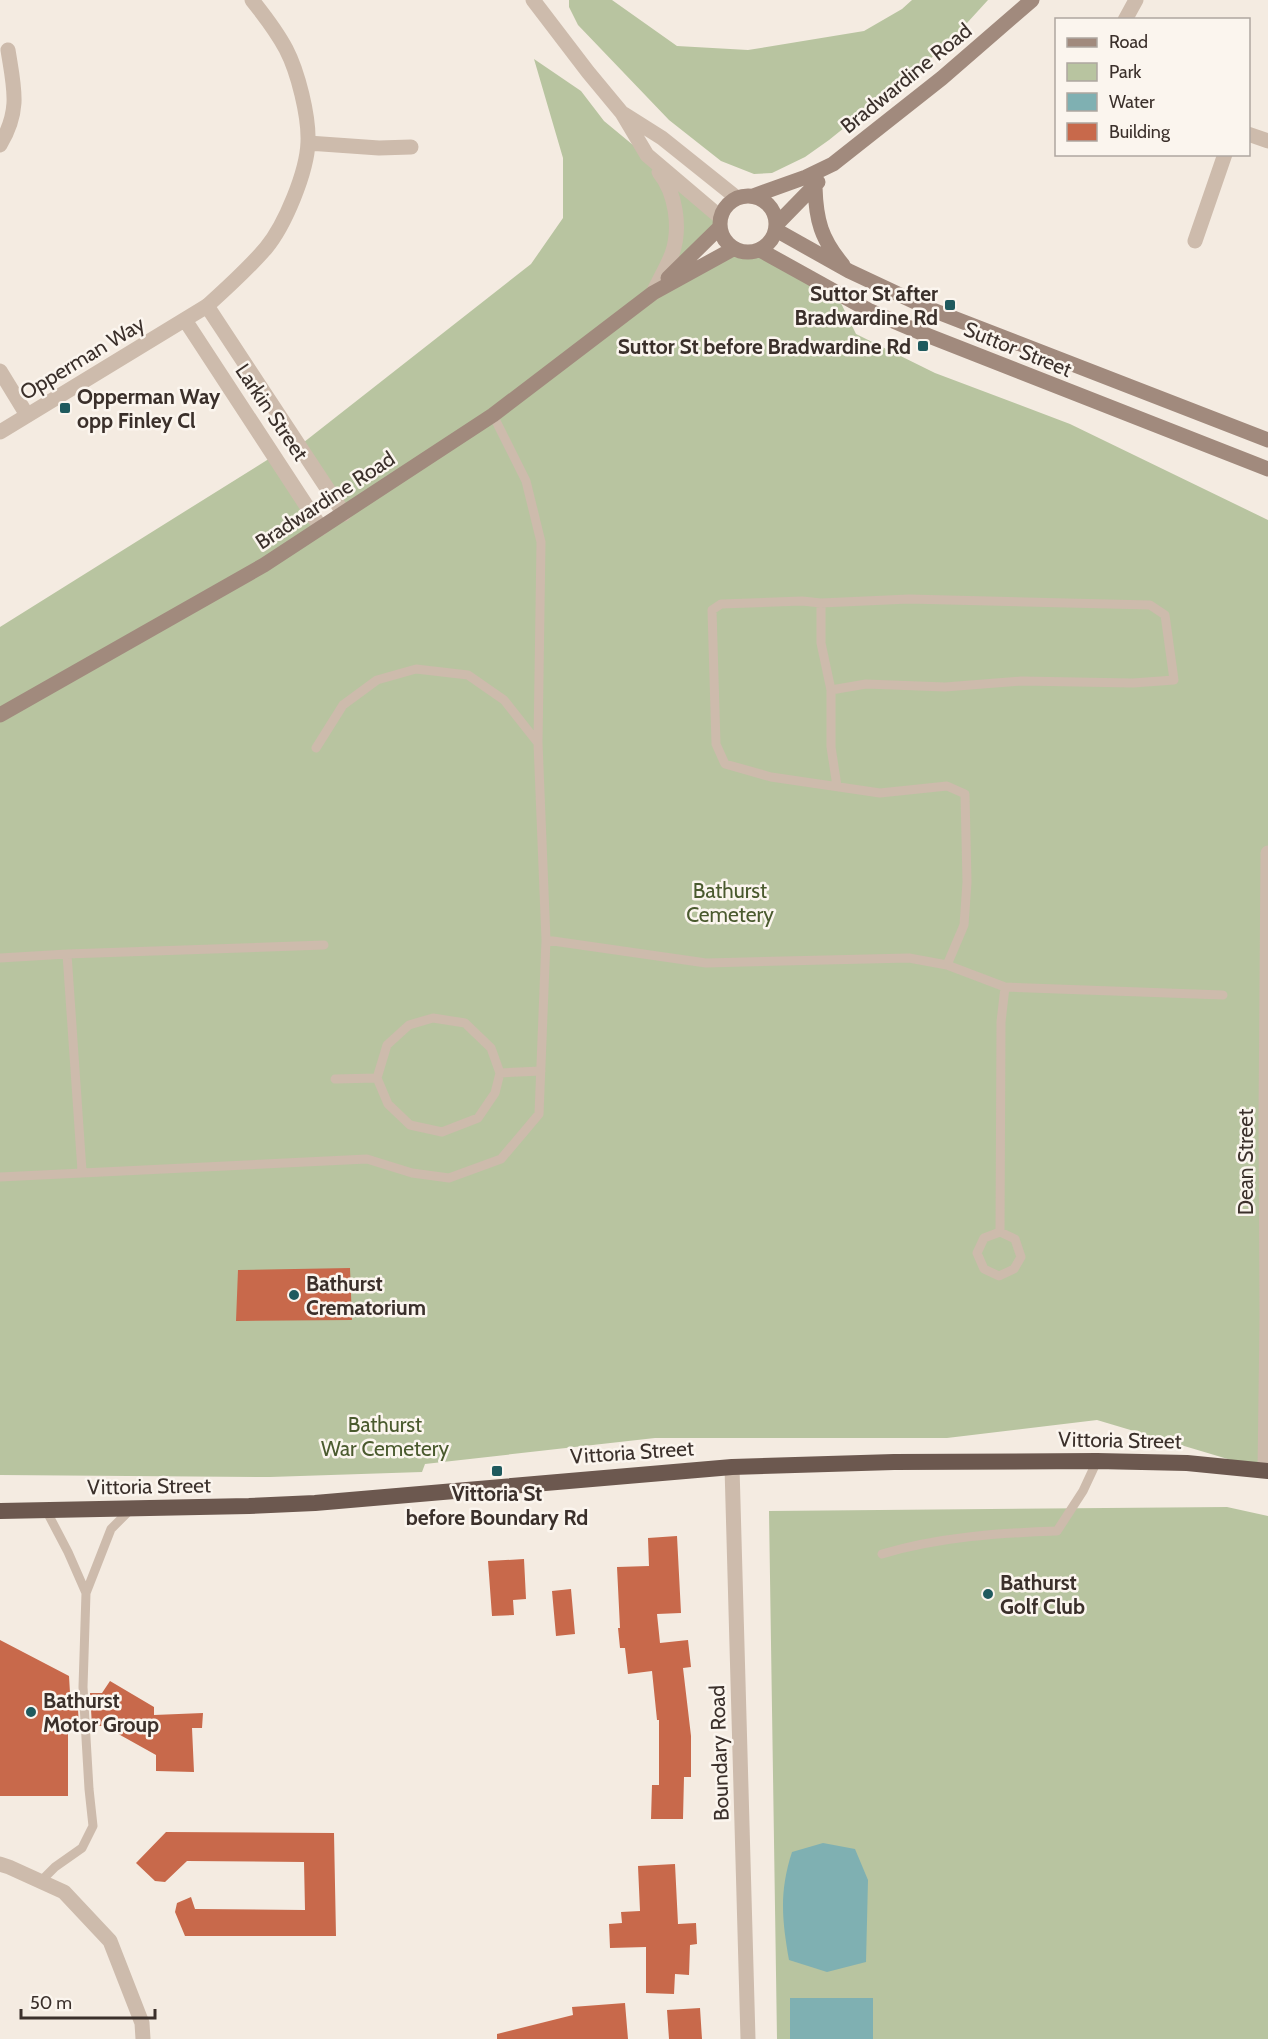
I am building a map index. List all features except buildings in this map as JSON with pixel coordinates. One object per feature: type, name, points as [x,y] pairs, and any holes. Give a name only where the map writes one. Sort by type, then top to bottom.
[{"type":"highway","name":"Vittoria Street","points":[[0,1511],[315,1503],[732,1467],[894,1462],[1097,1461],[1187,1463],[1266,1471]]},
{"type":"main road","name":"Bradwardine Road","points":[[753,196],[806,177],[833,164],[942,78],[1032,0]]},
{"type":"main road","name":"Bradwardine Road","points":[[776,227],[815,187],[833,164]]},
{"type":"main road","points":[[815,187],[818,222],[824,237],[833,253],[849,271]]},
{"type":"main road","points":[[753,196],[765,201],[774,211],[776,227],[770,242],[760,250],[742,252],[733,249],[724,239],[720,222],[726,205],[737,198],[753,196]]},
{"type":"main road","name":"Bradwardine Road","points":[[654,293],[720,222]]},
{"type":"main road","name":"Suttor Street","points":[[776,227],[849,271],[930,309],[1268,441]]},
{"type":"main road","name":"Bradwardine Road","points":[[0,715],[264,565],[493,415],[654,293],[733,249]]},
{"type":"main road","name":"Suttor Street","points":[[760,250],[870,310],[924,334],[1268,469]]},
{"type":"street","points":[[252,0],[290,57],[304,109],[308,143],[379,148],[411,147]]},
{"type":"street","points":[[533,0],[622,113],[647,155],[668,183],[676,225],[672,253],[654,293]]},
{"type":"street","points":[[1126,18],[1136,0]]},
{"type":"street","points":[[0,145],[11,127],[15,96],[8,50]]},
{"type":"street","points":[[622,113],[662,138],[737,198]]},
{"type":"street","points":[[1250,135],[1268,141]]},
{"type":"street","name":"Opperman Way","points":[[0,432],[207,306],[252,263],[279,229],[292,204],[308,143]]},
{"type":"street","points":[[647,155],[720,222]]},
{"type":"street","points":[[1195,241],[1224,156]]},
{"type":"street","name":"Larkin Street","points":[[207,306],[344,514]]},
{"type":"street","name":"Larkin Street","points":[[185,320],[321,528]]},
{"type":"street","points":[[0,371],[27,415]]},
{"type":"street","name":"Dean Street","points":[[1266,1471],[1268,853]]},
{"type":"street","name":"Boundary Road","points":[[732,1467],[748,2039]]},
{"type":"street","points":[[0,1864],[64,1892],[110,1941],[142,2023],[143,2039]]},
{"type":"lane","points":[[0,1177],[82,1171],[367,1159],[412,1173],[449,1178],[501,1159],[539,1114],[546,940],[538,743],[541,542],[525,481],[493,415]]},
{"type":"lane","points":[[831,690],[866,684],[945,687],[1021,681],[1133,684],[1174,680],[1165,615],[1150,605],[909,599],[721,604],[712,610],[716,744],[725,764],[771,777],[880,793],[947,786],[965,794],[967,882],[964,925],[947,965]]},
{"type":"lane","points":[[821,603],[821,643],[831,690],[831,747],[837,786]]},
{"type":"lane","points":[[316,748],[344,705],[377,680],[416,669],[468,675],[504,700],[538,743]]},
{"type":"lane","points":[[546,940],[706,963],[909,958],[947,965],[1005,987],[1223,995]]},
{"type":"lane","points":[[0,958],[324,945]]},
{"type":"lane","points":[[67,954],[82,1171]]},
{"type":"lane","points":[[1000,1232],[1001,1022],[1005,987]]},
{"type":"lane","points":[[433,1018],[465,1023],[491,1048],[500,1073],[495,1093],[478,1118],[442,1132],[410,1125],[388,1104],[377,1078],[387,1046],[409,1025],[433,1018]]},
{"type":"lane","points":[[500,1073],[541,1071]]},
{"type":"lane","points":[[336,1078],[377,1078]]},
{"type":"lane","points":[[1000,1232],[1015,1239],[1021,1257],[1014,1269],[999,1276],[984,1269],[977,1253],[984,1238],[1000,1232]]},
{"type":"lane","points":[[882,1554],[916,1544],[1022,1532],[1057,1531],[1083,1491],[1097,1461]]},
{"type":"lane","points":[[41,1881],[55,1866],[82,1848],[93,1826],[83,1687],[86,1593],[111,1529],[131,1509]]},
{"type":"lane","points":[[46,1510],[86,1593]]},
{"type":"green space","points":[[569,0],[612,0],[677,46],[748,50],[864,31],[902,9],[912,0],[988,0],[946,46],[829,140],[805,157],[772,173],[754,174],[721,161],[669,120],[578,25],[569,7]]},
{"type":"green space","name":"Bathurst Cemetery","points":[[534,59],[581,91],[604,121],[720,217],[656,291],[733,249],[742,252],[760,250],[836,293],[856,334],[935,373],[1070,424],[1268,520],[1268,1471],[1097,1420],[947,1438],[655,1438],[425,1464],[422,1472],[270,1477],[0,1475],[0,627],[275,455],[321,528],[343,514],[299,446],[531,264],[563,218],[563,158]]},
{"type":"green space","name":"Bathurst Golf Club","points":[[1227,1507],[1268,1516],[1268,2039],[777,2039],[769,1511]]},
{"type":"water","points":[[823,1843],[855,1849],[868,1880],[866,1962],[827,1972],[789,1960],[783,1906],[785,1880],[792,1852]]},
{"type":"water","points":[[790,1998],[873,1998],[873,2039],[790,2039]]},
{"type":"place","name":"Suttor St after Bradwardine Rd","points":[[950,305]]},
{"type":"place","name":"Suttor St before Bradwardine Rd","points":[[923,346]]},
{"type":"place","name":"Opperman Way opp Finley Cl","points":[[65,408]]},
{"type":"place","name":"Bathurst Crematorium","points":[[294,1295]]},
{"type":"place","name":"Vittoria St before Boundary Rd","points":[[497,1471]]},
{"type":"place","name":"Bathurst Golf Club","points":[[988,1594]]},
{"type":"place","name":"Bathurst Motor Group","points":[[31,1712]]},
{"type":"park label","name":"Bathurst War Cemetery","points":[[385,1436]]}]
